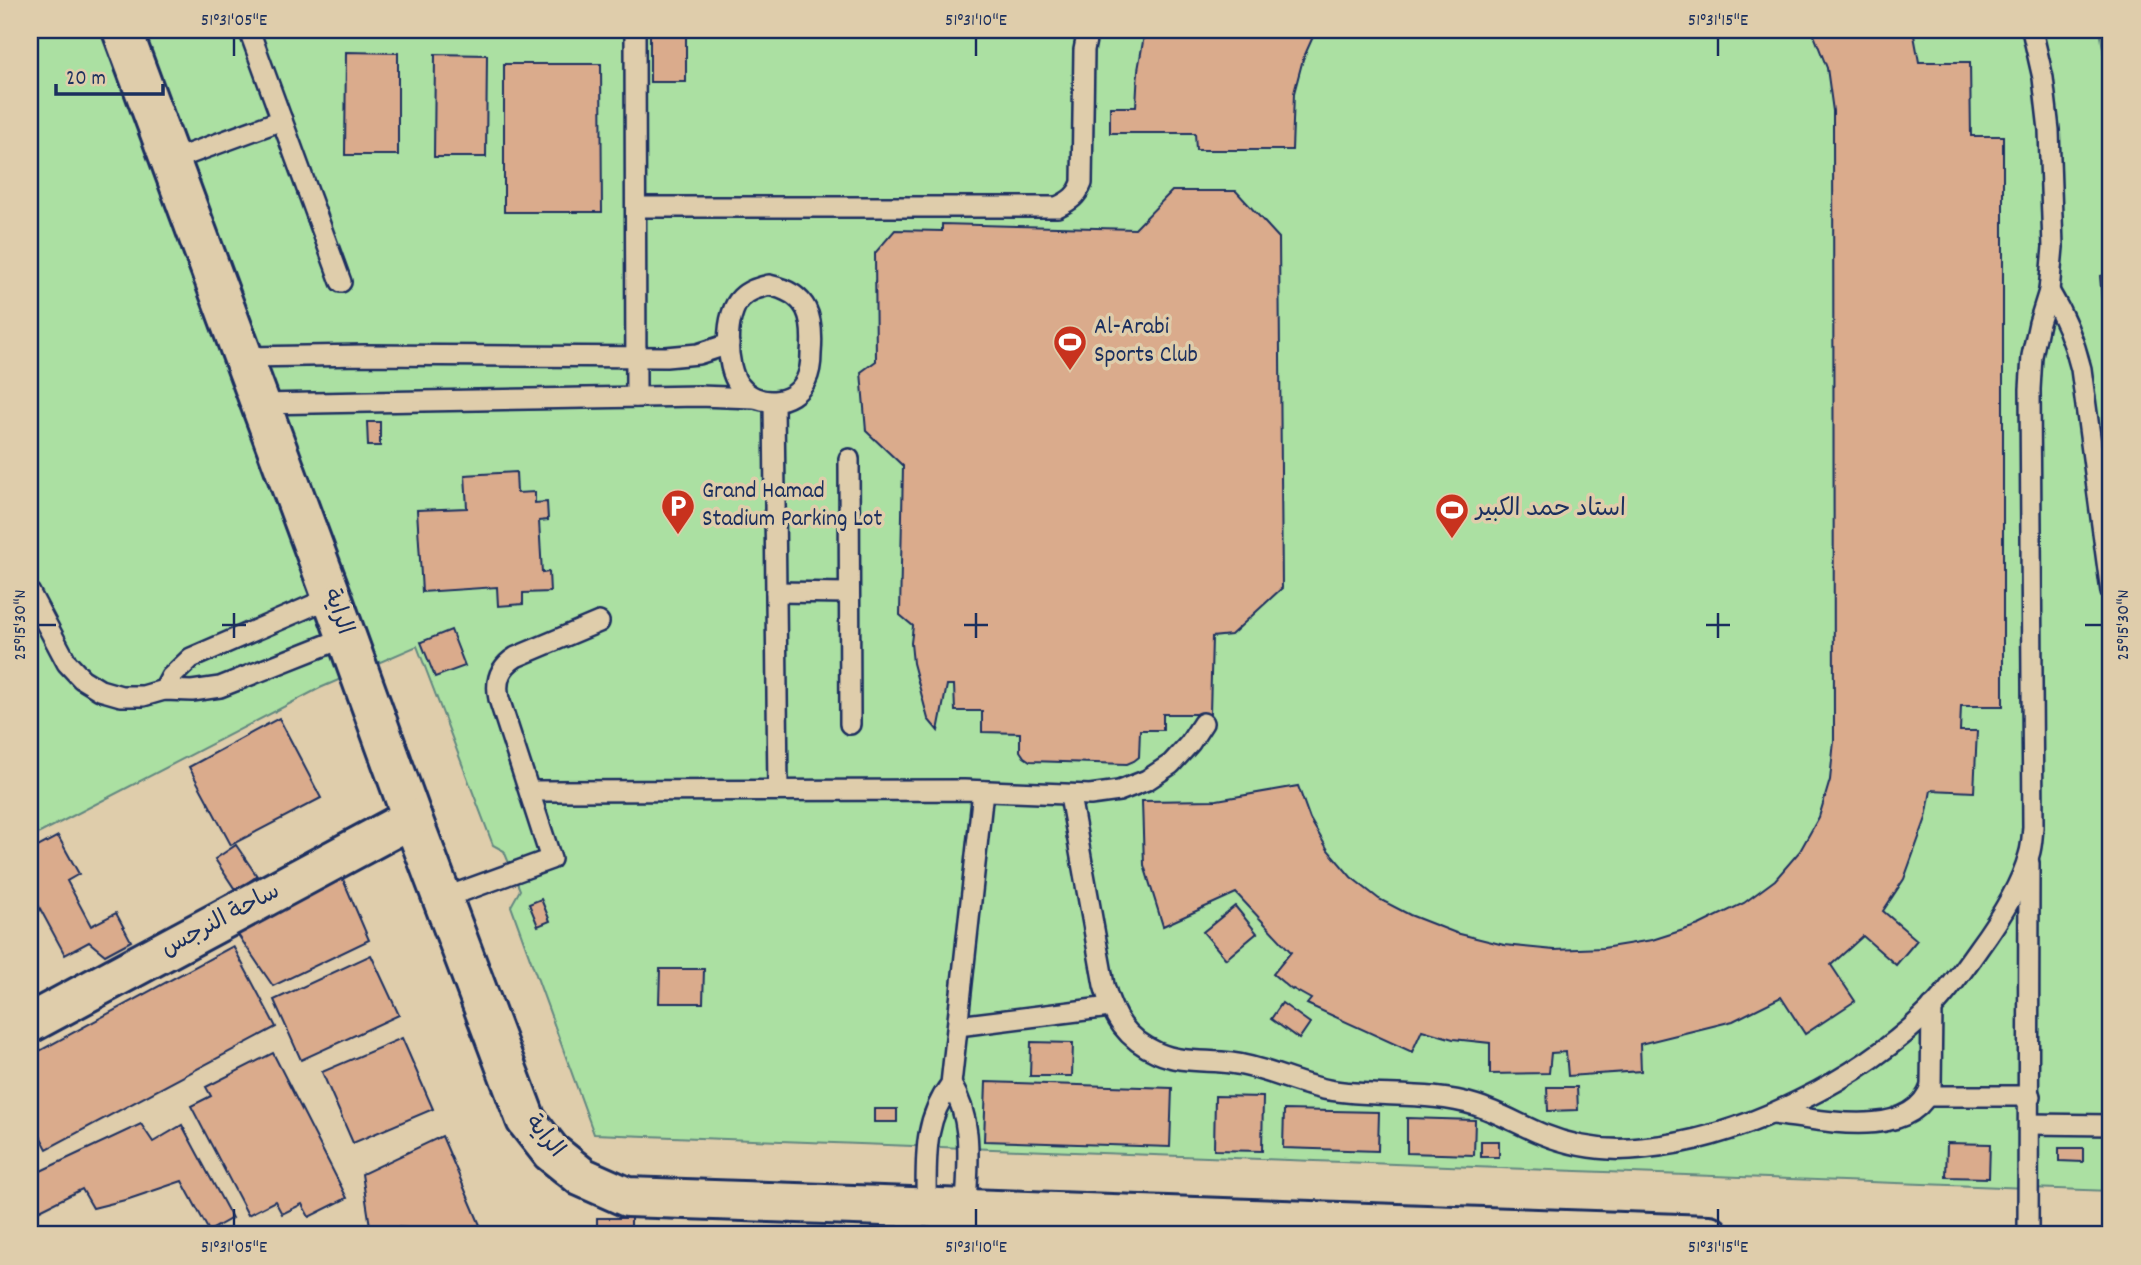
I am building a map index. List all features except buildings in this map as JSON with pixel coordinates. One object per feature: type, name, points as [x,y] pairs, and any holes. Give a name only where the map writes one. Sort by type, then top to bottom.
[{"type":"street","name":"الراية","points":[[122,30],[526,1120],[551,1152],[582,1177],[627,1197],[966,1210],[1241,1227],[1709,1235]]},
{"type":"street","name":"ساحة النرجس","points":[[30,1023],[412,818]]},
{"type":"lane","points":[[249,30],[341,282]]},
{"type":"lane","points":[[635,30],[636,397]]},
{"type":"lane","points":[[636,207],[1057,207],[1078,194],[1082,183],[1084,50],[1088,30]]},
{"type":"lane","points":[[2028,1235],[2029,855],[2033,827],[2030,389],[2032,356],[2049,291],[2053,247],[2049,130],[2043,78],[2032,30]]},
{"type":"lane","points":[[170,161],[282,120]]},
{"type":"lane","points":[[259,404],[699,396],[754,398],[774,402],[798,391],[806,381],[810,369],[811,331],[808,313],[800,298],[786,289],[769,285],[753,289],[739,300],[731,314],[730,359],[737,384],[754,398]]},
{"type":"lane","points":[[2049,291],[2069,328],[2081,369],[2111,592]]},
{"type":"lane","points":[[243,357],[682,356],[714,350],[729,344]]},
{"type":"lane","points":[[774,402],[778,790]]},
{"type":"lane","points":[[849,459],[849,724]]},
{"type":"lane","points":[[776,592],[848,593]]},
{"type":"lane","points":[[30,593],[67,663],[82,679],[100,690],[121,696],[220,687],[346,637]]},
{"type":"lane","points":[[164,690],[171,677],[191,658],[332,597]]},
{"type":"lane","points":[[443,898],[551,859],[499,699],[498,679],[508,662],[516,657],[599,622]]},
{"type":"lane","points":[[530,791],[983,791],[1070,796],[1119,791],[1147,780],[1171,764],[1203,723]]},
{"type":"lane","points":[[926,1209],[929,1133],[936,1107],[951,1084],[983,791]]},
{"type":"lane","points":[[1070,796],[1110,1007],[1122,1027],[1139,1043],[1160,1054],[1252,1067],[1292,1081],[1332,1090],[1456,1100],[1476,1105],[1577,1146],[1610,1150],[1643,1149],[1730,1129],[1772,1114],[1815,1093],[1857,1067],[1896,1039],[1932,1007],[1961,973],[2010,898],[2029,855]]},
{"type":"lane","points":[[958,1026],[1110,1007]]},
{"type":"lane","points":[[1772,1114],[1848,1123],[1876,1123],[1915,1110],[1928,1096],[1932,1076],[1932,1007]]},
{"type":"lane","points":[[951,1084],[960,1098],[968,1131],[966,1210]]},
{"type":"lane","points":[[1928,1096],[2030,1096]]},
{"type":"lane","points":[[2029,1124],[2111,1125]]},
{"type":"green space","name":"Al-Arabi Sports Club","points":[[30,30],[2100,30],[2111,99],[2111,1191],[594,1134],[511,906],[520,890],[504,851],[493,845],[417,646],[320,688],[30,838]]},
{"type":"place","name":"Al-Arabi Sports Club","points":[[1070,372]]},
{"type":"place","name":"Grand Hamad Stadium Parking Lot","points":[[678,536]]},
{"type":"place","name":"استاد حمد الكبير","points":[[1452,540]]}]
